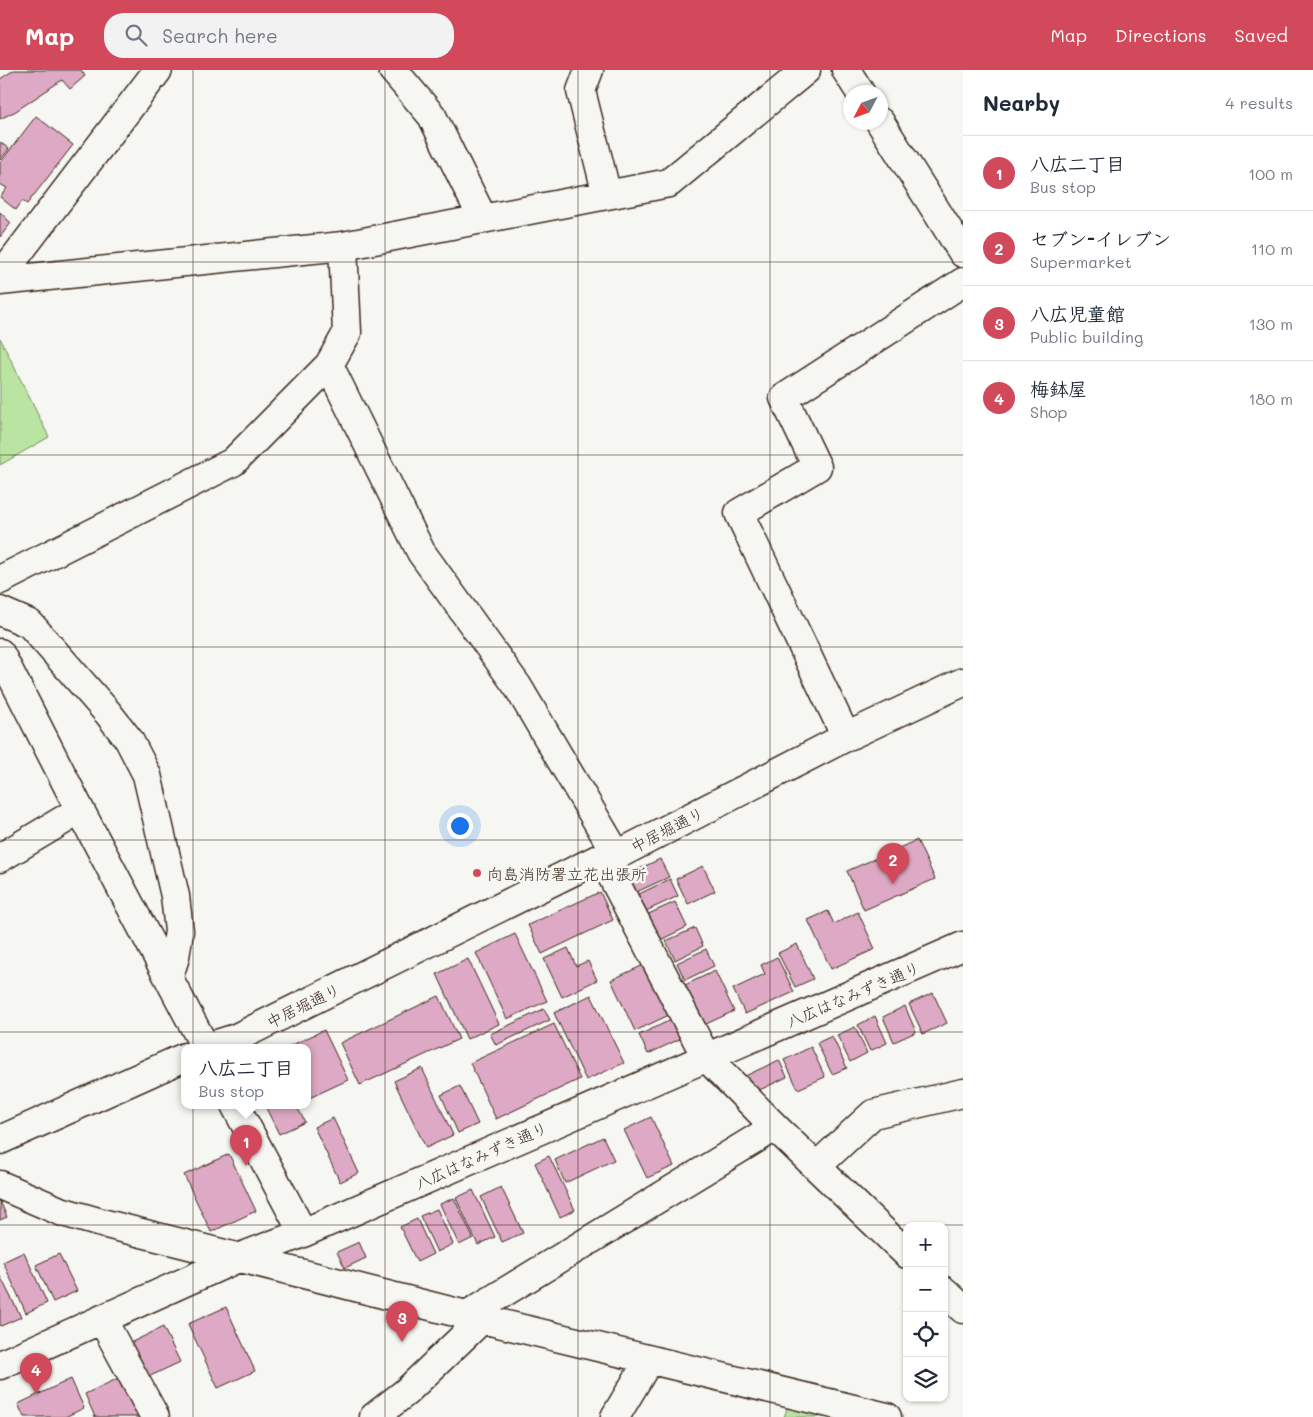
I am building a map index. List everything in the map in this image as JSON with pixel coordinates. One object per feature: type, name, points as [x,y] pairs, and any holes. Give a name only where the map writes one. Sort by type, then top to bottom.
[{"type":"street","points":[[0,277],[158,70]]},
{"type":"street","points":[[393,70],[432,116],[483,219]]},
{"type":"street","points":[[589,70],[580,91],[608,195]]},
{"type":"street","points":[[0,282],[343,246],[668,183],[806,70]]},
{"type":"street","points":[[846,70],[856,85]]},
{"type":"street","points":[[885,130],[963,253]]},
{"type":"street","points":[[0,580],[233,462],[329,365],[347,333],[343,246]]},
{"type":"street","points":[[846,737],[739,513],[817,467],[784,398],[963,282]]},
{"type":"street","points":[[329,365],[421,552],[518,687],[610,856],[706,1057],[775,1127],[903,1250]]},
{"type":"street","points":[[0,611],[30,624],[108,713],[129,740],[147,775],[176,896],[179,931],[175,957],[169,976]]},
{"type":"street","points":[[0,653],[80,810],[204,1044]]},
{"type":"street","name":"中居堀通り","points":[[216,1044],[236,1038],[610,856],[846,737],[961,692]]},
{"type":"street","points":[[0,858],[80,810]]},
{"type":"street","name":"八広はなみずき通り","points":[[0,1365],[238,1258],[303,1233],[963,946]]},
{"type":"street","points":[[0,1140],[181,1059]]},
{"type":"street","points":[[817,1166],[873,1114],[963,1093]]},
{"type":"street","points":[[237,1109],[303,1233]]},
{"type":"street","points":[[374,1417],[406,1392],[474,1317],[775,1127]]},
{"type":"street","points":[[0,1185],[60,1211],[238,1258],[887,1417]]},
{"type":"street","points":[[948,1295],[963,1309]]},
{"type":"street","points":[[102,1319],[155,1417]]},
{"type":"street","points":[[615,1417],[649,1360]]},
{"type":"green space","points":[[0,338],[49,437],[0,465]]},
{"type":"green space","points":[[788,1406],[834,1417],[784,1417]]},
{"type":"building","points":[[14,70],[81,70],[85,76],[70,89],[62,80],[16,111],[0,119],[0,79]]},
{"type":"building","points":[[36,116],[73,145],[27,204],[22,201],[16,210],[0,197],[7,188],[0,184],[0,163]]},
{"type":"building","points":[[0,142],[9,149],[0,160]]},
{"type":"building","points":[[0,212],[11,223],[0,237]]},
{"type":"building","points":[[917,840],[935,879],[864,910],[847,871]]},
{"type":"building","points":[[660,859],[669,877],[632,894],[624,876]]},
{"type":"building","points":[[703,866],[715,891],[688,904],[676,879]]},
{"type":"building","points":[[670,879],[678,896],[644,912],[637,895]]},
{"type":"building","points":[[600,892],[613,920],[542,954],[528,925]]},
{"type":"building","points":[[675,902],[687,927],[656,942],[644,916]]},
{"type":"building","points":[[828,911],[834,924],[858,912],[875,949],[831,969],[808,920]]},
{"type":"building","points":[[695,928],[703,946],[675,960],[666,941]]},
{"type":"building","points":[[515,934],[547,1001],[507,1019],[476,953]]},
{"type":"building","points":[[797,944],[813,979],[795,987],[778,953]]},
{"type":"building","points":[[568,948],[576,966],[588,961],[597,980],[562,997],[544,959]]},
{"type":"building","points":[[706,949],[714,966],[685,980],[677,963]]},
{"type":"building","points":[[777,957],[794,992],[745,1014],[733,989],[765,974],[761,965]]},
{"type":"building","points":[[468,959],[499,1024],[467,1039],[437,974]]},
{"type":"building","points":[[648,963],[671,1014],[635,1031],[611,980]]},
{"type":"building","points":[[715,971],[734,1011],[704,1025],[685,985]]},
{"type":"building","points":[[933,993],[947,1023],[923,1034],[909,1004]]},
{"type":"building","points":[[591,995],[624,1063],[586,1080],[554,1013]]},
{"type":"building","points":[[439,996],[459,1039],[360,1085],[340,1043]]},
{"type":"building","points":[[905,1006],[916,1032],[894,1042],[883,1017]]},
{"type":"building","points":[[544,1009],[550,1020],[496,1045],[490,1034]]},
{"type":"building","points":[[875,1016],[887,1043],[870,1051],[858,1025]]},
{"type":"building","points":[[675,1018],[684,1037],[648,1054],[639,1035]]},
{"type":"building","points":[[554,1024],[580,1079],[496,1119],[470,1063]]},
{"type":"building","points":[[855,1027],[867,1053],[850,1062],[837,1035]]},
{"type":"building","points":[[324,1030],[348,1080],[311,1097],[311,1044],[294,1044]]},
{"type":"building","points":[[832,1036],[847,1068],[832,1074],[817,1043]]},
{"type":"building","points":[[811,1047],[825,1077],[798,1089],[784,1060]]},
{"type":"building","points":[[779,1060],[787,1077],[747,1096],[739,1079]]},
{"type":"building","points":[[422,1068],[453,1135],[426,1148],[394,1081]]},
{"type":"building","points":[[460,1086],[478,1124],[458,1133],[441,1095]]},
{"type":"building","points":[[266,1109],[298,1109],[305,1122],[279,1134]]},
{"type":"building","points":[[651,1117],[674,1166],[647,1178],[624,1130]]},
{"type":"building","points":[[333,1118],[359,1173],[340,1182],[314,1127]]},
{"type":"building","points":[[603,1137],[614,1160],[565,1183],[555,1160]]},
{"type":"building","points":[[229,1154],[256,1211],[211,1232],[184,1175]]},
{"type":"building","points":[[549,1156],[575,1210],[560,1217],[535,1163]]},
{"type":"building","points":[[501,1187],[523,1233],[502,1242],[481,1197]]},
{"type":"building","points":[[473,1190],[495,1237],[478,1245],[456,1198]]},
{"type":"building","points":[[454,1198],[473,1238],[459,1245],[440,1204]]},
{"type":"building","points":[[0,1201],[7,1217],[0,1220]]},
{"type":"building","points":[[437,1209],[453,1244],[437,1252],[420,1216]]},
{"type":"building","points":[[417,1219],[433,1254],[417,1262],[400,1227]]},
{"type":"building","points":[[359,1242],[366,1258],[345,1268],[337,1252]]},
{"type":"building","points":[[24,1252],[47,1303],[26,1313],[3,1262]]},
{"type":"building","points":[[59,1254],[77,1291],[53,1302],[36,1265]]},
{"type":"building","points":[[0,1276],[21,1317],[1,1326],[0,1325]]},
{"type":"building","points":[[226,1307],[255,1371],[218,1388],[188,1324]]},
{"type":"building","points":[[163,1327],[180,1362],[144,1379],[128,1344]]},
{"type":"building","points":[[121,1377],[140,1417],[95,1417],[85,1394]]},
{"type":"building","points":[[71,1379],[84,1408],[65,1417],[24,1417],[18,1404]]},
{"type":"place","name":"向島消防署立花出張所","points":[[477,873]]},
{"type":"place","name":"セブン-イレブン","points":[[893,884]]},
{"type":"place","name":"八広二丁目","points":[[246,1166]]},
{"type":"place","name":"八広児童館","points":[[402,1342]]},
{"type":"place","name":"梅鉢屋","points":[[36,1394]]}]
